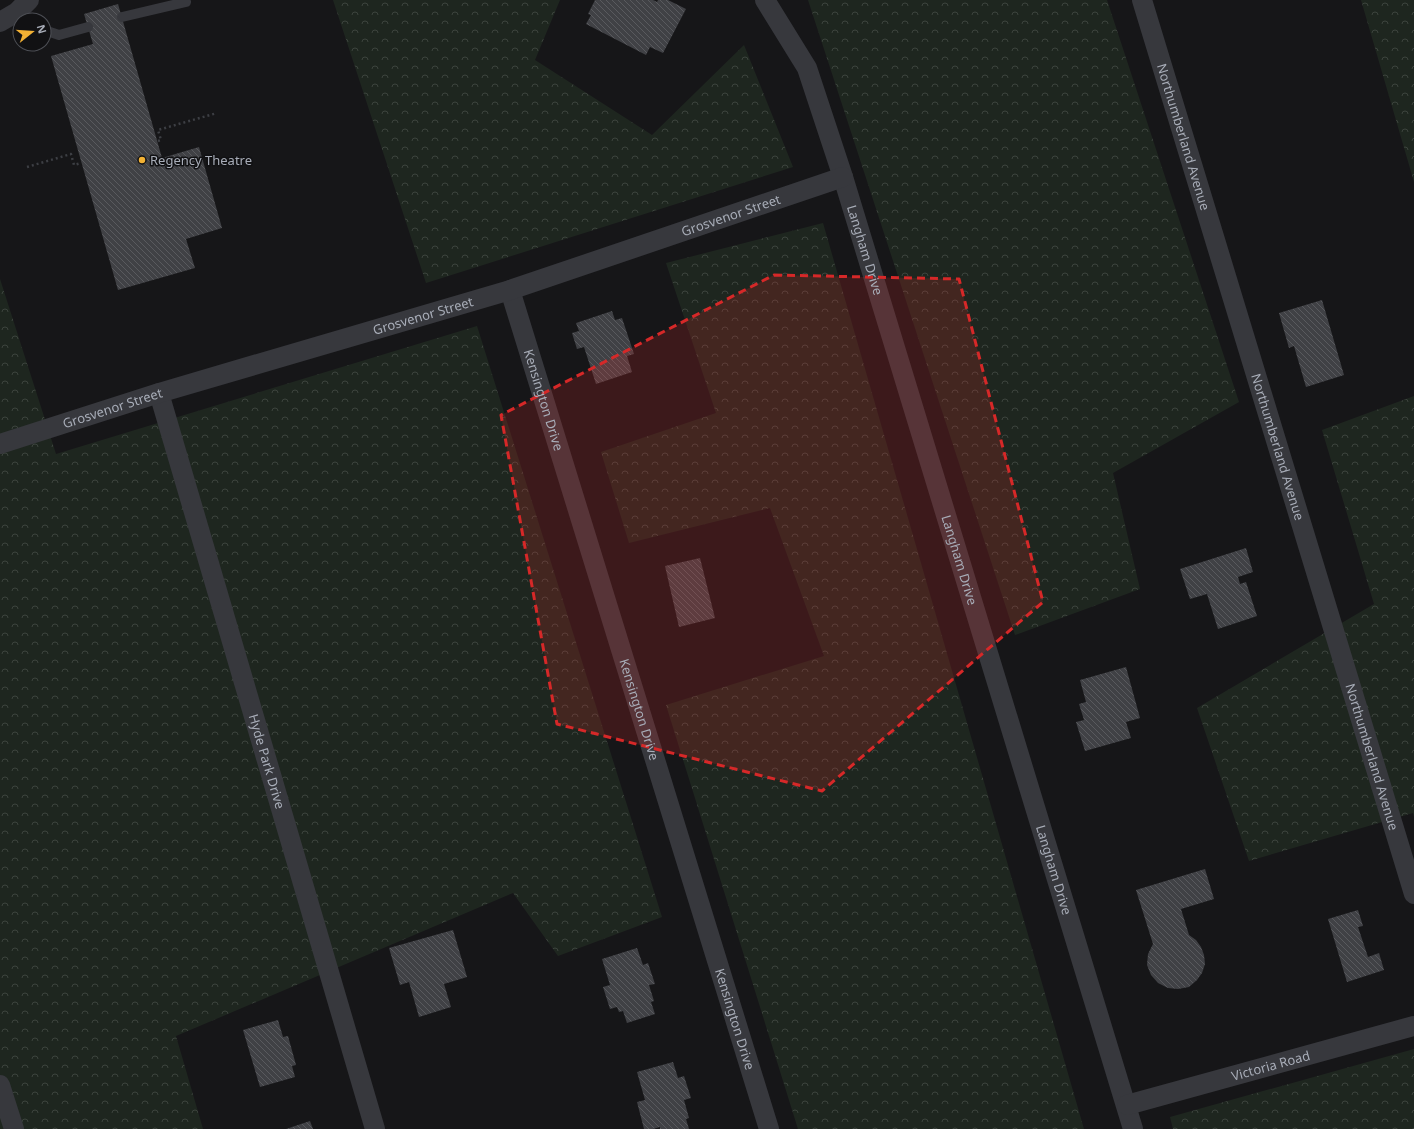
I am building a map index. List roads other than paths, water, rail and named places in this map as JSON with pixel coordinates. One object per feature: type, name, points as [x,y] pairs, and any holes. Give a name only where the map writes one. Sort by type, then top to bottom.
[{"type":"street","name":"Langham Drive","points":[[765,0],[807,68],[843,177],[1133,1129]]},
{"type":"street","name":"Northumberland Avenue","points":[[1142,0],[1414,894]]},
{"type":"street","points":[[0,22],[24,10]]},
{"type":"street","name":"Grosvenor Street","points":[[0,444],[158,393],[510,290],[843,177]]},
{"type":"street","name":"Kensington Drive","points":[[510,290],[769,1129]]},
{"type":"street","name":"Hyde Park Drive","points":[[158,393],[375,1129]]},
{"type":"street","name":"Victoria Road","points":[[1126,1105],[1414,1026]]},
{"type":"street","points":[[0,1085],[14,1129]]},
{"type":"lane","points":[[122,17],[186,2]]},
{"type":"lane","points":[[52,33],[59,35],[88,27]]},
{"type":"place","name":"Regency Theatre","points":[[142,160]]}]
